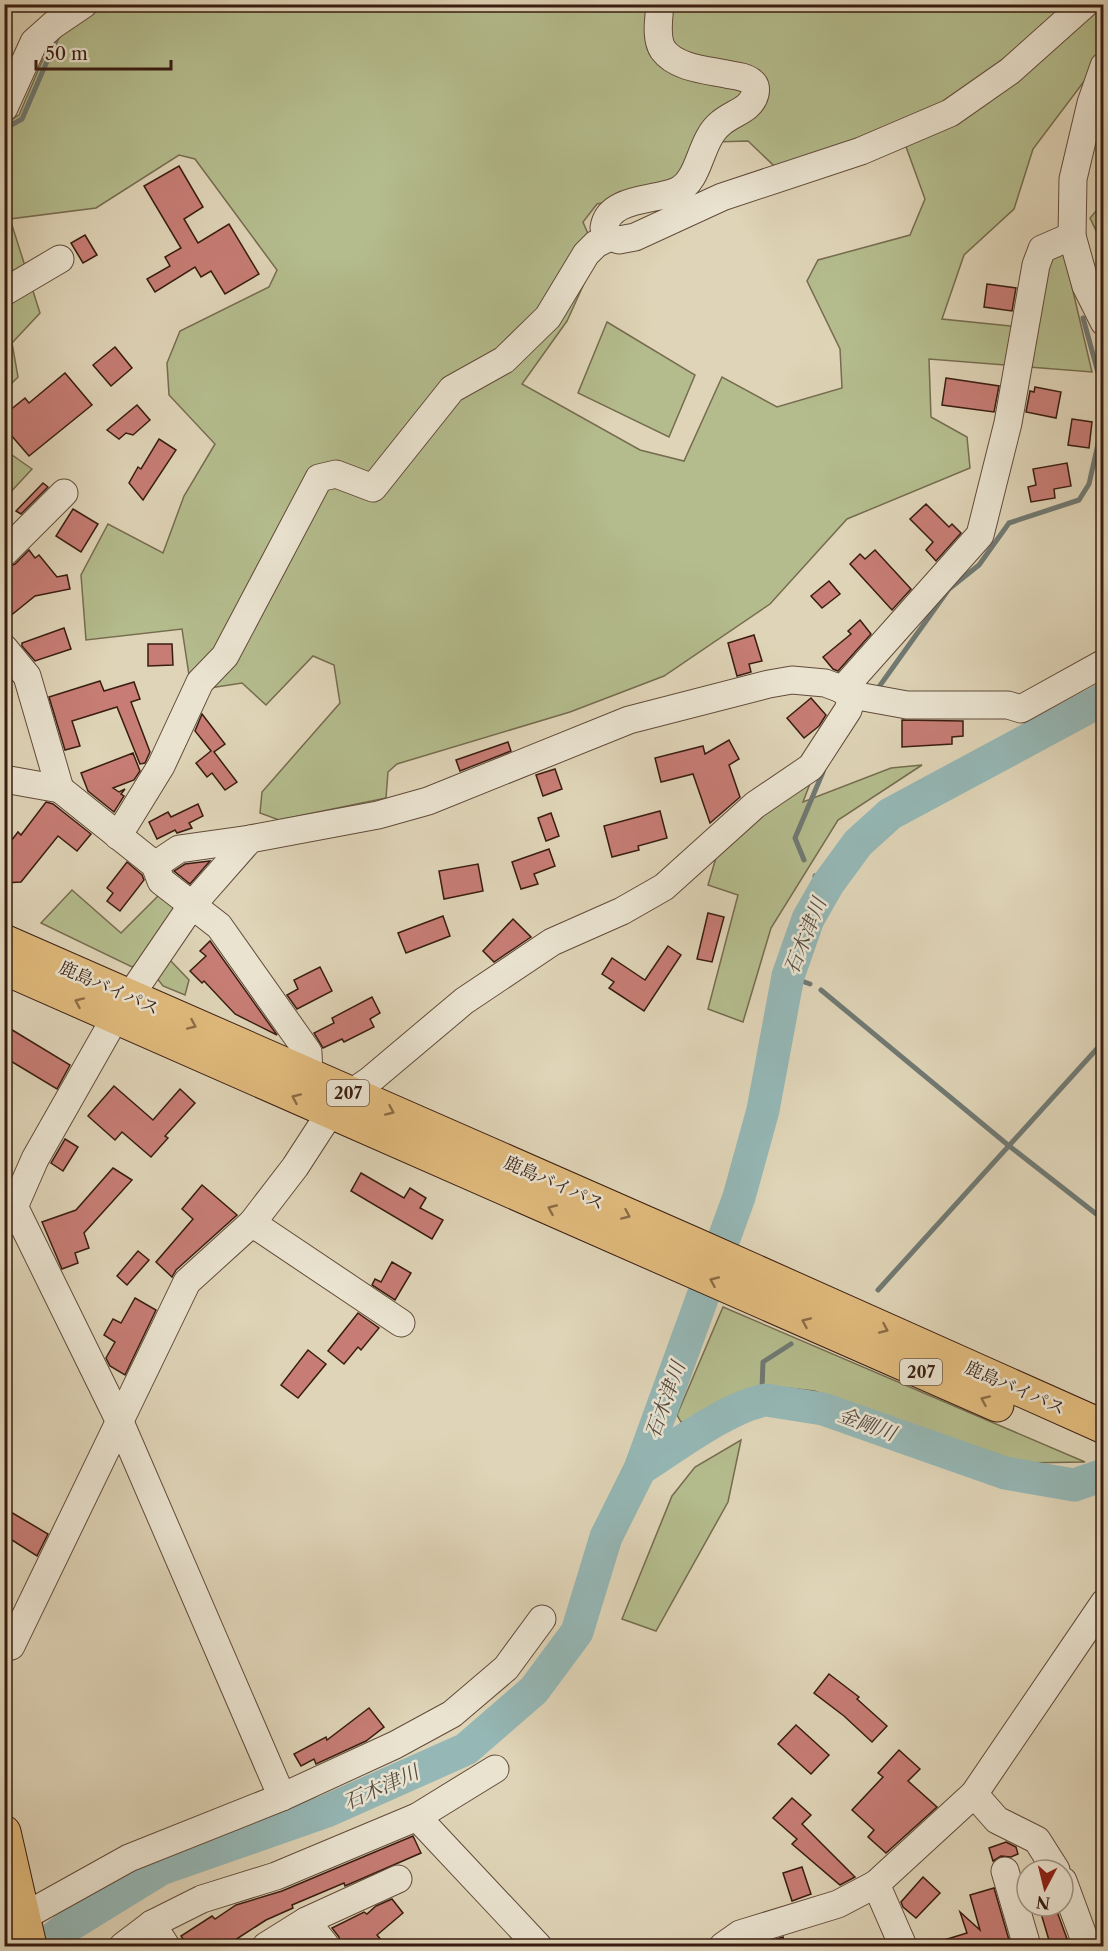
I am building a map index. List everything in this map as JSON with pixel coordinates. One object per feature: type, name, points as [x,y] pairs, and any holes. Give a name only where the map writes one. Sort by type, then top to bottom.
[{"type":"main road","name":"鹿島バイパス","points":[[4,941],[122,1008],[687,1255],[1101,1442]]},
{"type":"main road","name":"鹿島バイパス","points":[[4,968],[309,1076],[340,1103]]},
{"type":"main road","points":[[4,1832],[26,1932]]},
{"type":"street","points":[[660,4],[658,34],[663,49],[673,59],[689,66],[744,77],[753,82],[756,87],[755,97],[749,106],[720,123],[706,140],[689,183],[677,191],[618,207],[605,220],[604,228],[610,237],[619,240],[635,237],[722,197],[861,152],[950,113],[1011,71],[1085,4]]},
{"type":"street","points":[[4,108],[34,42],[67,16]]},
{"type":"street","points":[[1104,66],[1091,103],[1073,179],[1072,236],[1086,286],[1104,322]]},
{"type":"street","points":[[4,1648],[11,1646],[187,1282],[252,1223],[340,1103],[464,1001],[552,942],[622,911],[664,887],[755,805],[811,767],[848,710],[980,535],[1008,423],[1036,266],[1042,249],[1072,236]]},
{"type":"street","points":[[118,836],[160,766],[200,682],[225,656],[319,478],[336,474],[373,488],[452,388],[504,360],[548,317],[586,254],[596,244],[610,237]]},
{"type":"street","points":[[4,292],[60,259]]},
{"type":"street","points":[[4,553],[63,493]]},
{"type":"street","points":[[4,648],[27,676],[60,789]]},
{"type":"street","points":[[155,865],[179,849],[250,839],[378,815],[418,804],[629,720],[769,684],[792,680],[825,683],[860,696],[907,705],[1008,705],[1021,708],[1104,663]]},
{"type":"street","points":[[4,779],[60,789],[155,865],[161,881],[219,926],[308,1052],[309,1076]]},
{"type":"street","points":[[250,839],[192,905],[122,1008],[35,1159],[8,1201],[120,1422],[282,1797]]},
{"type":"street","points":[[252,1223],[401,1323]]},
{"type":"street","points":[[723,1947],[740,1934],[838,1904],[876,1884],[974,1794],[1104,1603]]},
{"type":"street","points":[[26,1932],[129,1858],[282,1797],[395,1745],[452,1714],[506,1668],[542,1619]]},
{"type":"street","points":[[123,1947],[159,1935],[202,1899],[276,1876],[417,1817],[495,1769]]},
{"type":"street","points":[[974,1794],[997,1820],[1037,1840],[1048,1858]]},
{"type":"street","points":[[417,1817],[538,1947]]},
{"type":"street","points":[[1005,1871],[1028,1947]]},
{"type":"street","points":[[266,1947],[306,1921],[398,1879]]},
{"type":"street","points":[[876,1884],[903,1947]]},
{"type":"street","points":[[1075,1914],[1087,1947]]},
{"type":"street","points":[[306,1921],[326,1947]]},
{"type":"green space","points":[[52,5],[1103,5],[1103,75],[1091,72],[1033,149],[1014,209],[964,255],[942,319],[1030,328],[1042,260],[1064,253],[1092,372],[929,359],[931,417],[967,437],[970,468],[847,519],[770,604],[664,676],[570,712],[397,764],[388,772],[386,798],[279,820],[260,813],[262,792],[340,703],[334,665],[313,656],[266,705],[242,683],[210,688],[189,675],[182,629],[86,640],[81,575],[108,524],[163,553],[184,496],[215,444],[169,395],[167,363],[180,331],[269,287],[277,270],[195,159],[179,155],[96,208],[10,219],[40,313],[12,343],[18,377],[5,390],[4,124],[19,115],[56,29]],"holes":[[[748,141],[791,182],[905,144],[925,199],[910,235],[818,260],[807,281],[840,349],[842,388],[777,407],[722,377],[684,461],[640,450],[522,384],[567,321],[597,255],[583,222],[597,204],[693,185],[714,142]]]},
{"type":"green space","points":[[1103,203],[1103,245],[1090,218]]},
{"type":"green space","points":[[607,322],[695,375],[669,437],[578,393]]},
{"type":"green space","points":[[5,450],[32,469],[5,498]]},
{"type":"green space","points":[[817,765],[803,802],[891,768],[922,765],[838,820],[771,928],[743,1022],[708,1009],[738,895],[708,885],[720,844]]},
{"type":"green space","points":[[72,890],[121,933],[164,890],[198,916],[168,958],[189,980],[185,995],[163,986],[143,960],[132,967],[41,923]]},
{"type":"green space","points":[[723,1307],[1085,1462],[1022,1463],[814,1391],[762,1385],[691,1421],[681,1422],[677,1415]]},
{"type":"green space","points":[[741,1440],[728,1502],[656,1631],[622,1619],[672,1496],[695,1467]]},
{"type":"building","points":[[179,166],[203,207],[184,219],[198,243],[229,224],[259,274],[225,294],[211,271],[201,277],[195,267],[155,292],[147,279],[170,266],[165,257],[181,248],[144,186]]},
{"type":"building","points":[[85,235],[97,255],[83,263],[71,243]]},
{"type":"building","points":[[987,284],[1016,288],[1012,311],[984,307]]},
{"type":"building","points":[[115,347],[132,368],[111,386],[93,365]]},
{"type":"building","points":[[65,373],[92,405],[29,456],[4,427],[4,415],[25,398],[29,403]]},
{"type":"building","points":[[946,378],[999,386],[994,412],[942,405]]},
{"type":"building","points":[[1035,387],[1061,392],[1056,418],[1026,412],[1030,391],[1034,392]]},
{"type":"building","points":[[137,405],[150,420],[133,435],[126,433],[119,439],[107,430]]},
{"type":"building","points":[[1072,419],[1092,422],[1089,448],[1068,445]]},
{"type":"building","points":[[159,439],[176,450],[143,500],[129,483],[138,467],[141,469]]},
{"type":"building","points":[[1067,463],[1071,486],[1054,489],[1055,498],[1031,502],[1028,487],[1036,485],[1033,469]]},
{"type":"building","points":[[43,483],[48,487],[21,514],[16,511]]},
{"type":"building","points":[[926,504],[949,527],[952,524],[961,533],[936,561],[926,550],[933,542],[910,519]]},
{"type":"building","points":[[73,509],[98,524],[81,552],[56,536]]},
{"type":"building","points":[[29,550],[35,558],[39,555],[57,577],[67,575],[70,589],[35,596],[4,621],[4,568],[15,564]]},
{"type":"building","points":[[875,550],[911,589],[892,610],[850,564],[860,554],[865,559]]},
{"type":"building","points":[[829,581],[840,594],[822,608],[811,596]]},
{"type":"building","points":[[860,620],[871,634],[838,671],[833,669],[823,657],[851,634],[848,631]]},
{"type":"building","points":[[64,628],[71,649],[35,661],[22,646],[22,643]]},
{"type":"building","points":[[754,635],[762,661],[749,664],[751,672],[737,676],[728,643]]},
{"type":"building","points":[[148,644],[172,644],[173,665],[148,666]]},
{"type":"building","points":[[100,681],[104,691],[134,682],[140,699],[131,702],[150,752],[145,763],[140,764],[117,707],[72,721],[80,746],[65,750],[49,697]]},
{"type":"building","points":[[811,698],[826,715],[819,726],[804,738],[787,718]]},
{"type":"building","points":[[202,714],[225,744],[214,752],[237,782],[225,790],[212,773],[207,777],[196,763],[211,751],[195,731]]},
{"type":"building","points":[[902,720],[963,721],[963,736],[952,737],[952,744],[902,747]]},
{"type":"building","points":[[729,740],[739,759],[729,765],[740,797],[710,823],[693,774],[661,782],[655,758],[703,746],[705,754]]},
{"type":"building","points":[[508,742],[511,751],[460,771],[456,760]]},
{"type":"building","points":[[133,753],[140,771],[134,780],[113,788],[119,792],[125,789],[121,794],[124,796],[114,812],[88,791],[81,773]]},
{"type":"building","points":[[555,769],[562,789],[543,796],[536,775]]},
{"type":"building","points":[[46,802],[53,804],[91,834],[77,851],[58,836],[21,882],[4,883],[4,850],[18,832],[21,835]]},
{"type":"building","points":[[198,804],[203,816],[189,823],[192,828],[177,833],[175,830],[157,839],[149,822],[168,812],[171,817]]},
{"type":"building","points":[[660,811],[667,838],[638,846],[639,850],[612,857],[604,826]]},
{"type":"building","points":[[551,813],[559,836],[546,841],[538,818]]},
{"type":"building","points":[[549,849],[555,866],[534,874],[538,884],[521,889],[512,862]]},
{"type":"building","points":[[210,861],[190,884],[174,871],[185,864]]},
{"type":"building","points":[[127,862],[142,875],[144,880],[120,911],[107,901],[113,893],[107,888]]},
{"type":"building","points":[[478,864],[483,891],[444,899],[439,871]]},
{"type":"building","points":[[708,913],[724,917],[712,962],[697,959]]},
{"type":"building","points":[[443,916],[450,936],[406,953],[398,933]]},
{"type":"building","points":[[513,919],[531,937],[494,962],[483,951]]},
{"type":"building","points":[[210,941],[277,1035],[235,1014],[204,981],[202,983],[190,971],[206,956],[200,951]]},
{"type":"building","points":[[668,946],[681,955],[644,1011],[609,988],[614,982],[602,974],[612,958],[645,980]]},
{"type":"building","points":[[320,967],[332,991],[297,1009],[287,995],[298,989],[294,980]]},
{"type":"building","points":[[372,997],[380,1013],[370,1019],[374,1027],[344,1042],[342,1039],[323,1048],[314,1033],[334,1023],[332,1018]]},
{"type":"building","points":[[4,1025],[70,1065],[57,1089],[4,1057]]},
{"type":"building","points":[[114,1086],[153,1120],[180,1089],[195,1103],[165,1136],[168,1138],[151,1157],[122,1132],[115,1140],[88,1116]]},
{"type":"building","points":[[65,1139],[78,1147],[63,1171],[51,1163]]},
{"type":"building","points":[[113,1168],[132,1180],[84,1233],[89,1248],[75,1253],[78,1263],[62,1269],[42,1222],[76,1210]]},
{"type":"building","points":[[361,1173],[404,1198],[410,1188],[426,1198],[420,1208],[443,1220],[432,1239],[351,1191]]},
{"type":"building","points":[[202,1185],[237,1215],[176,1270],[172,1277],[156,1262],[193,1219],[182,1209]]},
{"type":"building","points":[[138,1251],[149,1260],[127,1285],[117,1276]]},
{"type":"building","points":[[392,1262],[411,1273],[395,1300],[372,1285],[375,1279],[381,1282]]},
{"type":"building","points":[[135,1298],[156,1310],[125,1375],[110,1366],[106,1358],[115,1342],[104,1335],[113,1319],[121,1323]]},
{"type":"building","points":[[358,1313],[379,1328],[361,1350],[358,1347],[344,1364],[328,1351]]},
{"type":"building","points":[[308,1350],[326,1364],[298,1398],[281,1385]]},
{"type":"building","points":[[4,1508],[48,1534],[37,1556],[4,1535]]},
{"type":"building","points":[[829,1674],[859,1697],[857,1699],[887,1726],[872,1742],[814,1693]]},
{"type":"building","points":[[369,1708],[384,1727],[366,1741],[316,1764],[314,1759],[301,1766],[294,1754],[326,1737],[327,1740]]},
{"type":"building","points":[[796,1725],[829,1755],[811,1774],[778,1744]]},
{"type":"building","points":[[899,1750],[920,1769],[908,1781],[937,1807],[886,1853],[868,1837],[874,1830],[852,1810],[883,1777],[878,1773]]},
{"type":"building","points":[[792,1798],[811,1815],[802,1824],[855,1877],[840,1885],[792,1844],[797,1839],[773,1818]]},
{"type":"building","points":[[413,1836],[421,1853],[345,1886],[344,1883],[292,1905],[293,1908],[266,1920],[235,1940],[240,1947],[188,1947],[181,1936],[212,1916],[215,1919],[236,1905],[282,1891]]},
{"type":"building","points":[[1006,1842],[1016,1847],[1018,1854],[1011,1857],[1001,1856],[993,1861],[989,1848]]},
{"type":"building","points":[[802,1867],[811,1894],[792,1901],[783,1873]]},
{"type":"building","points":[[923,1877],[940,1893],[916,1918],[903,1907],[901,1902]]},
{"type":"building","points":[[994,1888],[1009,1940],[995,1944],[997,1947],[934,1947],[934,1943],[967,1933],[960,1912],[980,1930],[970,1895]]},
{"type":"building","points":[[392,1899],[403,1913],[377,1935],[387,1947],[341,1947],[339,1937],[332,1928],[364,1912],[367,1914],[376,1906]]},
{"type":"building","points":[[1042,1918],[1059,1918],[1070,1947],[1051,1947]]},
{"type":"building","points":[[783,1937],[786,1947],[753,1947]]},
{"type":"waterway","points":[[4,129],[22,119],[58,36]]},
{"type":"waterway","points":[[876,691],[949,589],[979,565],[1009,523],[1079,500],[1089,484],[1103,422],[1102,387],[1083,318]]},
{"type":"waterway","name":"石木津川","points":[[44,1946],[70,1925],[161,1869],[327,1811],[466,1749],[534,1690],[577,1632],[606,1537],[640,1469],[739,1197],[763,1110],[788,976],[808,919],[828,884],[858,843],[890,814],[1104,699]]},
{"type":"waterway","points":[[804,860],[795,838],[823,772]]},
{"type":"waterway","points":[[815,876],[828,884]]},
{"type":"waterway","points":[[788,976],[810,984]]},
{"type":"waterway","points":[[821,990],[1008,1145],[1104,1220]]},
{"type":"waterway","points":[[878,1290],[1104,1041]]},
{"type":"waterway","points":[[4,1164],[11,1185]]},
{"type":"waterway","points":[[766,1400],[762,1389],[763,1362],[791,1344]]},
{"type":"waterway","name":"金剛川","points":[[640,1469],[719,1419],[736,1410],[766,1400],[823,1409],[1005,1473],[1074,1485],[1104,1475]]}]
